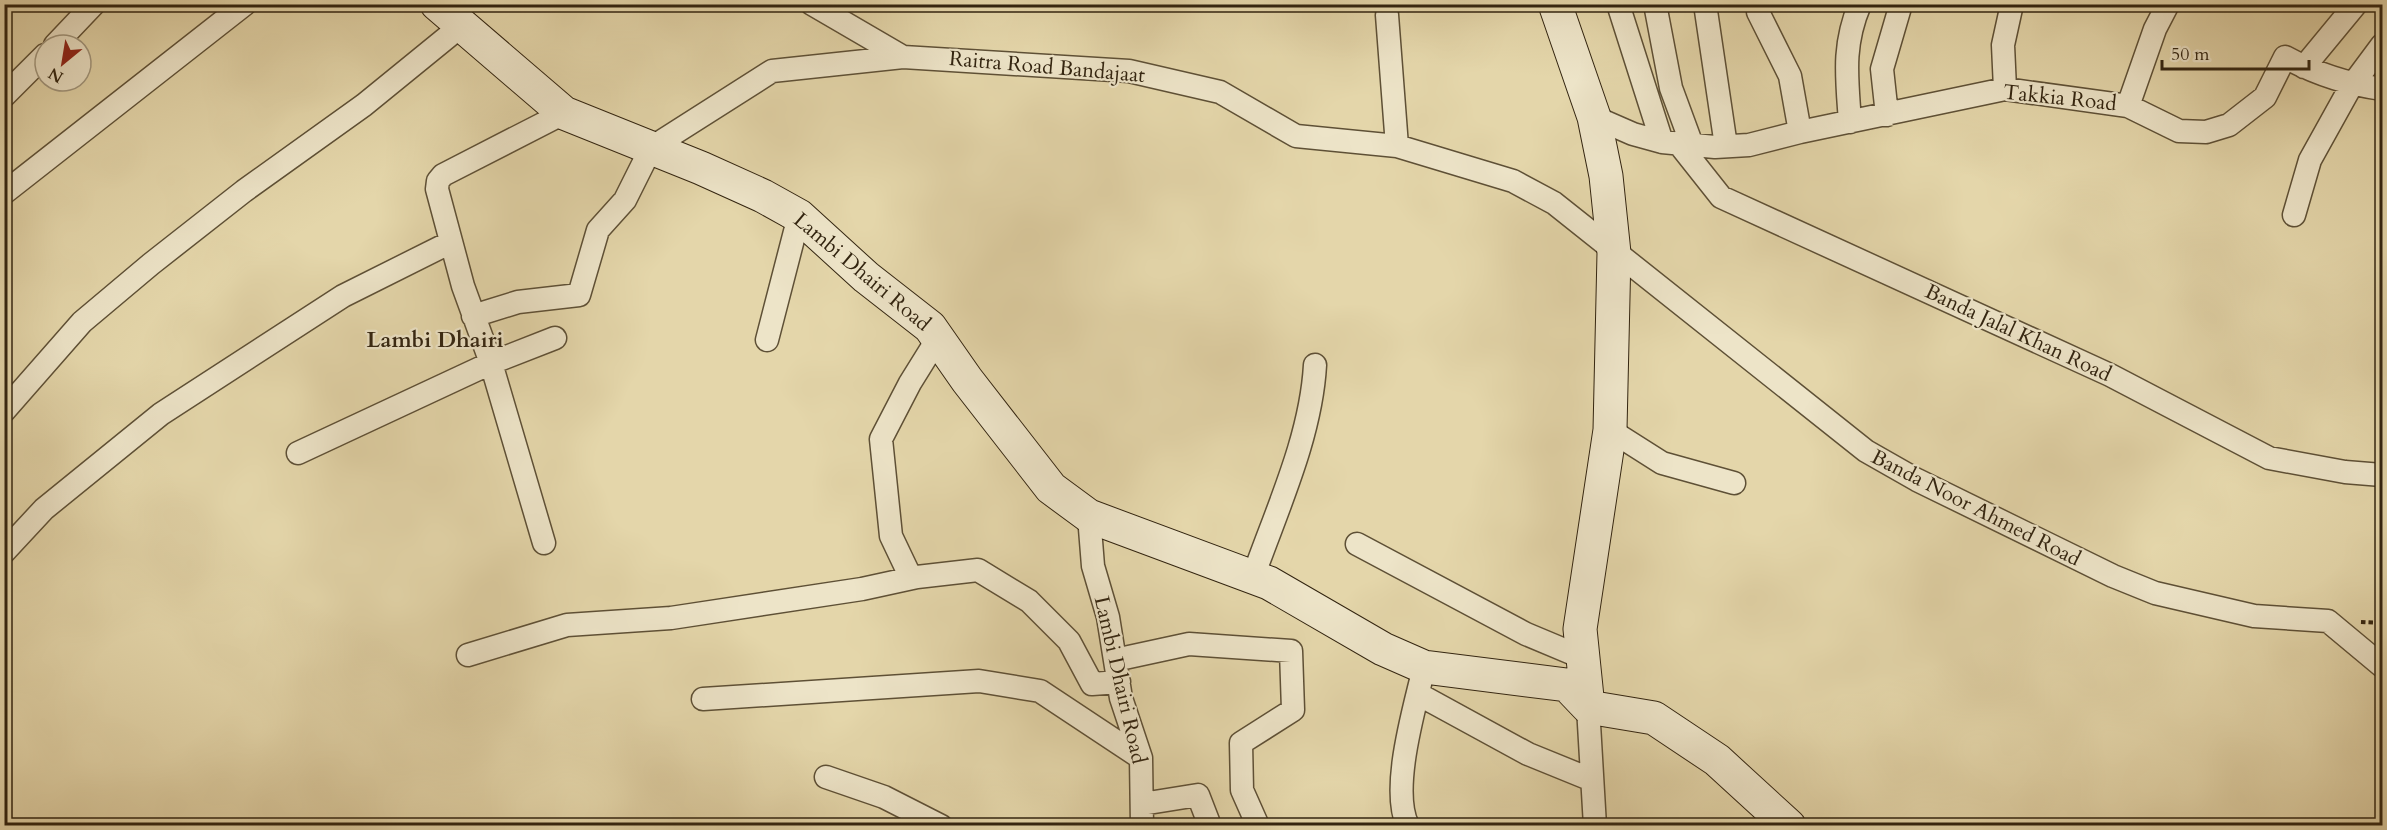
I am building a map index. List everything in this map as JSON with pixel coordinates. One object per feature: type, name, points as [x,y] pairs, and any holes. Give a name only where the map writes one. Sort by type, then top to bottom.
[{"type":"street","points":[[66,33],[94,4]]},
{"type":"street","points":[[4,193],[245,4]]},
{"type":"street","name":"Lambi Dhairi Road","points":[[437,4],[564,112],[763,196],[799,216],[866,277],[930,327],[967,380],[1051,488],[1089,516],[1093,566],[1108,617],[1121,698],[1141,758],[1142,815]]},
{"type":"street","name":"Raitra Road Bandajaat","points":[[812,4],[903,57],[1129,71],[1220,92],[1296,136],[1397,146],[1513,181],[1554,203],[1614,253]]},
{"type":"street","points":[[1555,4],[1594,117],[1606,176],[1614,253],[1610,430],[1580,629],[1581,657],[1588,707],[1595,825]]},
{"type":"street","points":[[1618,4],[1677,144]]},
{"type":"street","points":[[1655,4],[1671,88],[1677,144]]},
{"type":"street","points":[[1705,4],[1726,146]]},
{"type":"street","points":[[1759,4],[1758,12],[1790,76],[1800,132]]},
{"type":"street","points":[[1850,122],[1846,53],[1852,23],[1860,4]]},
{"type":"street","points":[[1887,115],[1882,69],[1901,4]]},
{"type":"street","points":[[2005,89],[2003,45],[2012,4]]},
{"type":"street","points":[[2128,106],[2155,29],[2168,4]]},
{"type":"street","points":[[2304,67],[2356,4]]},
{"type":"street","points":[[1387,15],[1397,146]]},
{"type":"street","points":[[4,411],[82,322],[244,190],[364,105],[461,26]]},
{"type":"street","points":[[2294,214],[2310,160],[2354,84],[2382,45]]},
{"type":"street","points":[[473,316],[518,302],[579,295],[598,230],[625,200],[651,148],[772,71],[903,57]]},
{"type":"street","name":"Takkia Road","points":[[1594,117],[1633,134],[1677,144],[1749,145],[1800,132],[2005,89],[2128,106],[2179,131],[2206,132],[2229,125],[2265,97],[2285,57],[2304,67],[2354,84],[2382,89]]},
{"type":"street","points":[[4,96],[33,67]]},
{"type":"street","points":[[544,543],[491,363],[473,316],[437,189],[438,181],[443,175],[564,112]]},
{"type":"street","name":"Banda Jalal Khan Road","points":[[1677,144],[1720,197],[2110,375],[2269,458],[2345,472],[2382,475]]},
{"type":"street","points":[[767,340],[799,216]]},
{"type":"street","points":[[4,552],[44,509],[161,414],[343,296],[451,242]]},
{"type":"street","name":"Banda Noor Ahmed Road","points":[[1614,253],[1776,378],[1849,438],[1917,480],[2043,544],[2155,593],[2254,616],[2328,621],[2382,666]]},
{"type":"street","points":[[298,453],[491,363],[555,338]]},
{"type":"street","points":[[911,578],[891,536],[881,439],[910,383],[938,338]]},
{"type":"street","points":[[1253,577],[1295,459],[1314,386],[1315,365]]},
{"type":"street","points":[[1610,430],[1662,463],[1734,483]]},
{"type":"street","points":[[1089,516],[1253,577],[1321,611],[1383,649],[1421,681],[1528,754],[1592,780]]},
{"type":"street","points":[[1358,544],[1526,634],[1581,657]]},
{"type":"street","points":[[468,655],[567,626],[671,618],[862,589],[911,578],[978,570],[1029,601],[1069,641],[1092,684],[1117,671],[1189,644],[1291,651],[1293,710],[1241,743],[1242,790],[1258,825]]},
{"type":"street","points":[[703,699],[979,681],[1040,691],[1141,758]]},
{"type":"street","points":[[1421,681],[1567,685],[1588,707],[1654,718],[1717,760],[1789,825]]},
{"type":"street","points":[[1408,825],[1403,815],[1400,785],[1421,681]]},
{"type":"street","points":[[826,777],[884,797],[941,825]]},
{"type":"street","points":[[1142,815],[1198,795],[1210,825]]},
{"type":"district","name":"Lambi Dhairi","points":[[435,340]]}]
